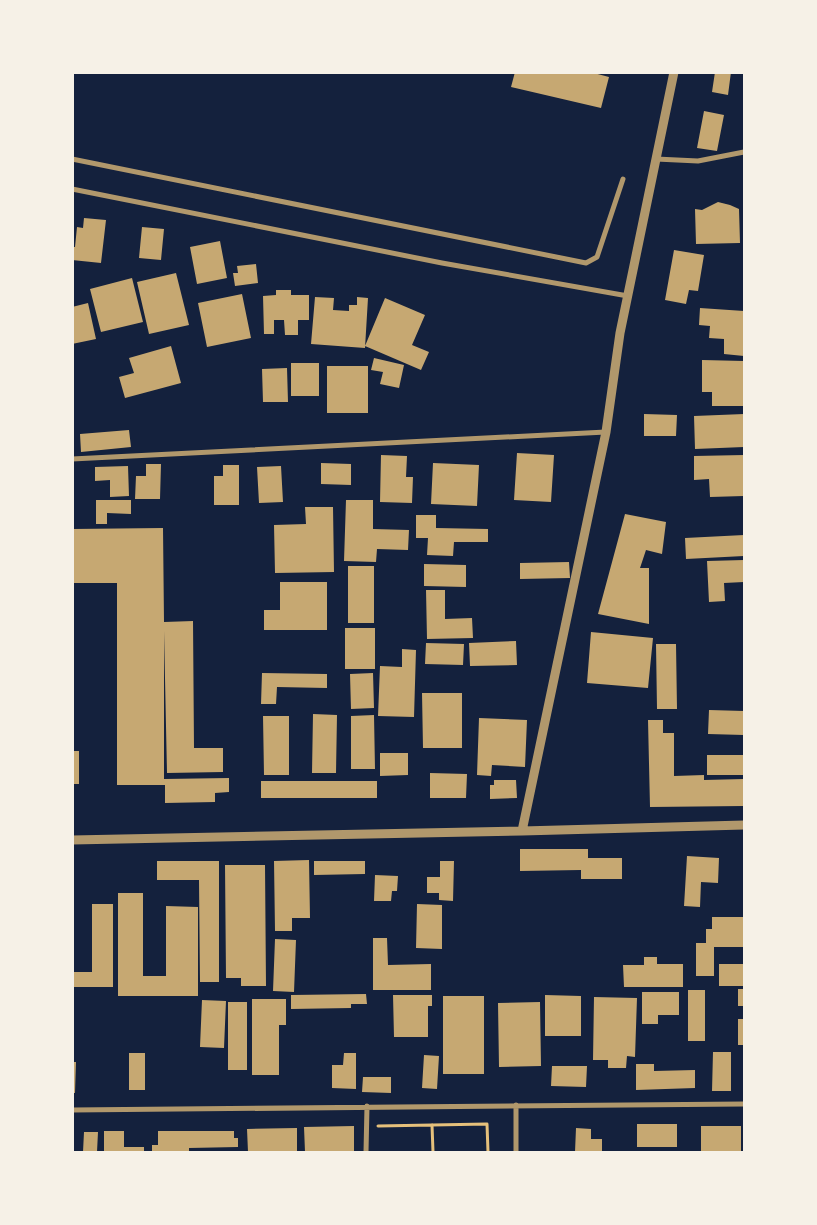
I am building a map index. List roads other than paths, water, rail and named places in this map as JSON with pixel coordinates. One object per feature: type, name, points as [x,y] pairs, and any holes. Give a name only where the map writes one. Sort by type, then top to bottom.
[{"type":"street","points":[[522,831],[606,432],[620,333],[674,72]]},
{"type":"street","points":[[656,159],[698,160],[744,152]]},
{"type":"street","points":[[72,159],[586,263],[597,257],[623,179]]},
{"type":"street","points":[[72,189],[442,263],[628,296]]},
{"type":"street","points":[[72,460],[606,432]]},
{"type":"street","points":[[72,840],[744,825]]},
{"type":"street","points":[[72,1110],[744,1104]]},
{"type":"street","points":[[516,1105],[516,1152]]},
{"type":"street","points":[[366,1152],[367,1106]]}]
